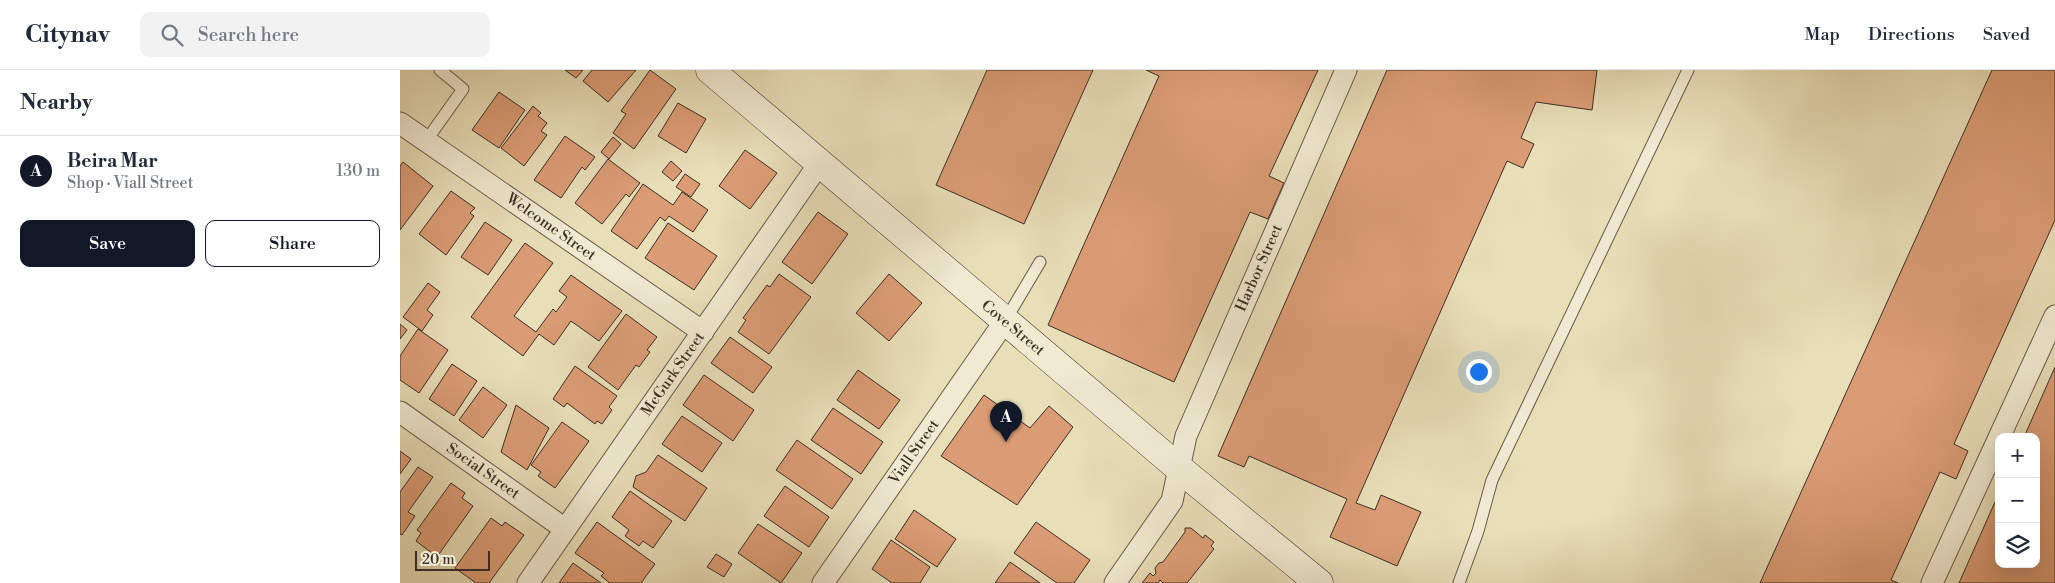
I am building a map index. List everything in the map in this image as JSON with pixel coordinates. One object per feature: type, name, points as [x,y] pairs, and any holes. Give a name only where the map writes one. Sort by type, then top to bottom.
[{"type":"main road","name":"Cove Street","points":[[710,70],[1180,469],[1319,583]]},
{"type":"street","name":"Harbor Street","points":[[1115,583],[1172,501],[1186,436],[1346,70]]},
{"type":"street","name":"Welcome Street","points":[[400,123],[703,332]]},
{"type":"street","name":"McGurk Street","points":[[528,583],[819,164]]},
{"type":"street","points":[[1932,583],[2055,316]]},
{"type":"street","name":"Viall Street","points":[[823,583],[1005,321]]},
{"type":"street","name":"Social Street","points":[[400,412],[565,529]]},
{"type":"lane","points":[[426,141],[463,90],[440,70]]},
{"type":"lane","points":[[1459,583],[1478,530],[1492,480],[1688,70]]},
{"type":"lane","points":[[1005,321],[1040,262]]},
{"type":"building","points":[[565,70],[583,70],[576,78]]},
{"type":"building","points":[[592,70],[636,70],[608,102],[583,81]]},
{"type":"building","points":[[650,70],[676,89],[634,149],[613,133],[626,114],[621,111]]},
{"type":"building","points":[[987,70],[1093,70],[1024,224],[936,185]]},
{"type":"building","points":[[1146,70],[1318,70],[1269,176],[1284,183],[1268,219],[1250,212],[1174,382],[1048,325],[1159,76]]},
{"type":"building","points":[[1387,70],[1597,70],[1592,110],[1536,102],[1521,138],[1534,144],[1523,168],[1507,161],[1356,503],[1375,510],[1381,495],[1421,512],[1397,566],[1330,537],[1347,499],[1249,456],[1244,467],[1218,456]]},
{"type":"building","points":[[1992,70],[2055,70],[2055,220],[1954,444],[1968,451],[1956,479],[1940,472],[1891,580],[1898,583],[1760,583]]},
{"type":"building","points":[[499,92],[525,110],[499,148],[472,130]]},
{"type":"building","points":[[678,103],[706,119],[686,153],[658,136]]},
{"type":"building","points":[[533,106],[541,113],[538,116],[547,123],[541,131],[547,135],[524,166],[501,148]]},
{"type":"building","points":[[565,136],[595,157],[585,170],[582,167],[561,198],[534,180]]},
{"type":"building","points":[[613,137],[621,144],[609,159],[601,152]]},
{"type":"building","points":[[745,150],[777,173],[750,209],[719,186]]},
{"type":"building","points":[[608,159],[640,183],[629,197],[626,194],[602,224],[575,203]]},
{"type":"building","points":[[671,161],[682,171],[673,181],[662,172]]},
{"type":"building","points":[[403,162],[433,186],[400,230],[400,166]]},
{"type":"building","points":[[685,174],[700,184],[691,197],[676,187]]},
{"type":"building","points":[[643,184],[673,205],[682,192],[708,210],[693,232],[669,216],[665,221],[660,217],[637,249],[611,231]]},
{"type":"building","points":[[451,191],[475,208],[470,213],[474,216],[446,255],[419,234]]},
{"type":"building","points":[[818,212],[848,234],[812,284],[782,262]]},
{"type":"building","points":[[485,222],[512,240],[488,275],[461,257]]},
{"type":"building","points":[[668,223],[717,256],[694,290],[645,258]]},
{"type":"building","points":[[525,243],[553,263],[514,316],[536,332],[553,309],[556,312],[567,297],[559,291],[571,275],[622,311],[599,341],[571,321],[554,345],[539,334],[523,356],[471,317]]},
{"type":"building","points":[[779,274],[811,297],[769,354],[738,332],[746,320],[743,318],[767,285],[770,287]]},
{"type":"building","points":[[889,274],[922,303],[889,341],[856,313]]},
{"type":"building","points":[[428,283],[440,292],[427,310],[433,315],[422,331],[403,317]]},
{"type":"building","points":[[626,314],[657,337],[647,350],[650,352],[639,367],[636,365],[618,390],[588,367]]},
{"type":"building","points":[[400,324],[407,330],[400,339]]},
{"type":"building","points":[[418,329],[448,350],[419,393],[400,380],[400,356]]},
{"type":"building","points":[[730,337],[772,367],[753,393],[711,363]]},
{"type":"building","points":[[452,364],[477,381],[454,416],[429,399]]},
{"type":"building","points":[[575,366],[617,396],[609,407],[612,410],[602,424],[597,421],[595,424],[567,403],[564,407],[553,399]]},
{"type":"building","points":[[2055,367],[2055,583],[1959,583],[1995,502],[1995,568],[2040,568],[2040,433],[2026,433]]},
{"type":"building","points":[[858,370],[900,400],[879,429],[837,400]]},
{"type":"building","points":[[704,375],[754,410],[733,441],[683,405]]},
{"type":"building","points":[[483,387],[507,405],[483,438],[459,420]]},
{"type":"building","points":[[984,395],[1030,428],[1049,406],[1073,427],[1017,505],[941,456]]},
{"type":"building","points":[[516,405],[549,428],[527,470],[501,452]]},
{"type":"building","points":[[833,408],[883,442],[861,474],[811,440]]},
{"type":"building","points":[[682,416],[722,443],[702,472],[662,444]]},
{"type":"building","points":[[562,422],[589,441],[555,488],[538,476],[541,472],[531,465]]},
{"type":"building","points":[[797,440],[853,479],[832,509],[776,470]]},
{"type":"building","points":[[400,451],[411,459],[400,474]]},
{"type":"building","points":[[658,455],[707,488],[685,521],[633,487],[636,476],[646,472]]},
{"type":"building","points":[[418,467],[433,477],[408,512],[415,516],[402,535],[400,534],[400,492]]},
{"type":"building","points":[[451,483],[465,493],[462,498],[473,506],[437,557],[416,541],[421,533],[417,530]]},
{"type":"building","points":[[785,486],[829,517],[809,547],[764,516]]},
{"type":"building","points":[[630,491],[672,521],[653,548],[643,541],[639,546],[625,536],[629,530],[612,517]]},
{"type":"building","points":[[914,510],[956,539],[937,567],[895,539]]},
{"type":"building","points":[[491,518],[502,526],[505,522],[524,535],[489,583],[476,583],[455,568]]},
{"type":"building","points":[[597,522],[655,564],[641,583],[610,583],[601,576],[604,573],[575,553]]},
{"type":"building","points":[[1036,522],[1090,560],[1074,583],[1057,583],[1014,553]]},
{"type":"building","points":[[758,524],[802,553],[781,583],[738,553]]},
{"type":"building","points":[[1185,528],[1191,528],[1203,538],[1205,535],[1214,542],[1211,546],[1214,549],[1187,583],[1163,583],[1160,580],[1158,583],[1142,583],[1150,573],[1153,576],[1156,573],[1155,568],[1159,563],[1163,562],[1185,532]]},
{"type":"building","points":[[891,540],[930,567],[920,583],[892,583],[872,569]]},
{"type":"building","points":[[716,554],[732,564],[724,577],[707,567]]},
{"type":"building","points":[[1010,562],[1040,583],[995,583]]},
{"type":"building","points":[[573,563],[601,583],[559,583]]},
{"type":"place","name":"Beira Mar","points":[[1006,442]]}]
